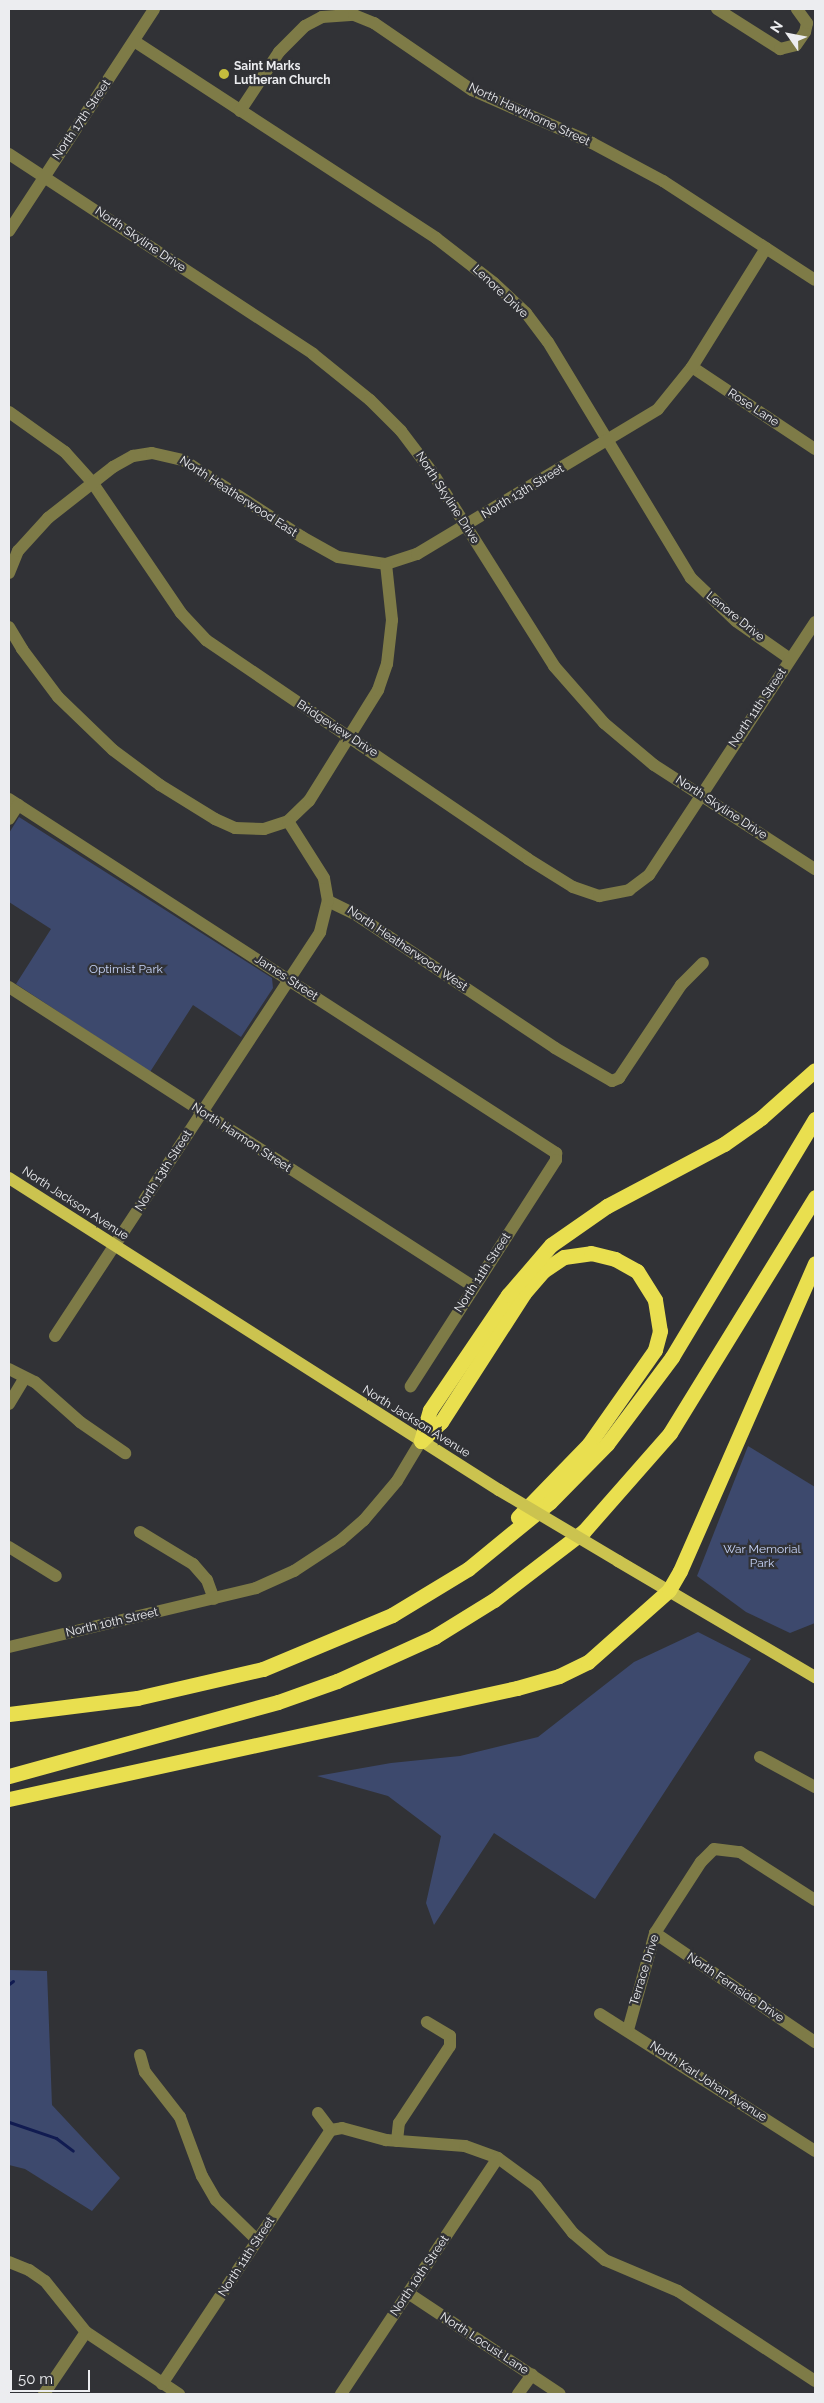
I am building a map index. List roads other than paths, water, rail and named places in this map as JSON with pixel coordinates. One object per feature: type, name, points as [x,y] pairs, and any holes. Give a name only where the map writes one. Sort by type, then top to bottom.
[{"type":"highway","points":[[422,1441],[430,1410],[508,1295],[551,1245],[608,1206],[724,1144],[768,1113],[815,1070]]},
{"type":"highway","points":[[9,1714],[137,1698],[263,1669],[392,1615],[468,1569],[550,1502],[607,1444],[672,1357],[815,1120]]},
{"type":"highway","points":[[9,1776],[278,1702],[337,1681],[434,1637],[494,1600],[584,1531],[670,1433],[815,1197]]},
{"type":"highway","points":[[422,1441],[441,1422],[524,1293],[543,1271],[564,1257],[591,1253],[615,1259],[637,1271],[655,1300],[660,1331],[655,1350],[589,1444],[468,1569]]},
{"type":"highway","points":[[9,1799],[517,1688],[560,1676],[588,1662],[669,1590],[815,1263]]},
{"type":"main road","name":"North Jackson Avenue","points":[[9,1178],[485,1482],[815,1677]]},
{"type":"street","name":"North 17th Street","points":[[9,231],[154,9]]},
{"type":"street","points":[[717,9],[780,49],[796,45],[806,32],[807,23],[797,9]]},
{"type":"street","name":"North Hawthorne Street","points":[[240,111],[279,52],[294,35],[322,17],[354,15],[374,23],[472,90],[592,143],[662,180],[815,280]]},
{"type":"street","name":"Lenore Drive","points":[[134,42],[436,238],[494,283],[526,314],[548,342],[691,578],[736,621],[790,659]]},
{"type":"street","name":"North Skyline Drive","points":[[9,154],[313,354],[350,382],[401,431],[432,472],[525,623],[576,694],[635,750],[700,795],[815,869]]},
{"type":"street","name":"North 13th Street","points":[[386,564],[418,554],[658,409],[692,367],[766,248]]},
{"type":"street","name":"Rose Lane","points":[[692,367],[815,449]]},
{"type":"street","name":"Bridgeview Drive","points":[[9,412],[65,452],[92,482],[199,634],[246,670],[574,887],[599,896],[629,890],[649,875],[700,795]]},
{"type":"street","name":"North Heatherwood East","points":[[92,482],[133,456],[152,453],[170,455],[191,464],[323,550],[350,561],[386,564]]},
{"type":"street","points":[[9,573],[18,551],[29,536],[92,482]]},
{"type":"street","points":[[9,627],[32,664],[58,697],[112,750],[160,785],[235,828],[264,829],[288,821],[309,800],[348,736],[370,705],[387,664],[392,620],[386,564]]},
{"type":"street","name":"North 11th Street","points":[[700,795],[815,622]]},
{"type":"street","points":[[9,819],[13,802]]},
{"type":"street","name":"James Street","points":[[13,802],[549,1147],[556,1153],[556,1160]]},
{"type":"street","points":[[288,821],[319,868],[328,901]]},
{"type":"street","name":"North 13th Street","points":[[55,1336],[320,932],[328,901]]},
{"type":"street","name":"North Heatherwood West","points":[[328,901],[355,914],[555,1048],[612,1081],[619,1078],[681,985],[703,963]]},
{"type":"street","name":"North Harmon Street","points":[[9,987],[474,1287]]},
{"type":"street","name":"North 11th Street","points":[[410,1386],[556,1160]]},
{"type":"street","points":[[9,1369],[24,1379],[35,1382],[80,1422],[125,1453]]},
{"type":"street","points":[[9,1404],[24,1379]]},
{"type":"street","name":"North 10th Street","points":[[9,1648],[256,1588],[294,1571],[342,1540],[393,1487],[422,1441]]},
{"type":"street","points":[[140,1532],[193,1564],[207,1580],[214,1599]]},
{"type":"street","points":[[9,1547],[56,1576]]},
{"type":"street","points":[[760,1757],[815,1787]]},
{"type":"street","name":"Terrace Drive","points":[[628,2030],[655,1933],[701,1862],[714,1849],[735,1850],[815,1900]]},
{"type":"street","name":"North Fernside Drive","points":[[655,1933],[815,2042]]},
{"type":"street","name":"North Karl Johan Avenue","points":[[600,2014],[628,2030],[815,2151]]},
{"type":"street","points":[[396,2141],[399,2123],[450,2046],[450,2036],[428,2022]]},
{"type":"street","points":[[140,2055],[145,2072],[180,2117],[202,2176],[216,2200],[257,2240]]},
{"type":"street","points":[[318,2114],[331,2130],[342,2128],[396,2141],[465,2146],[498,2158],[536,2186],[573,2233],[605,2260],[678,2291],[815,2381]]},
{"type":"street","name":"North 11th Street","points":[[162,2384],[331,2130]]},
{"type":"street","name":"North 10th Street","points":[[341,2394],[498,2158]]},
{"type":"street","points":[[9,2262],[29,2270],[45,2281],[86,2332],[179,2394]]},
{"type":"street","name":"North Locust Lane","points":[[408,2294],[560,2394]]},
{"type":"street","points":[[44,2394],[86,2332]]},
{"type":"street","points":[[518,2394],[532,2375]]},
{"type":"waterway","points":[[9,1984],[13,1981]]},
{"type":"waterway","points":[[9,2122],[56,2138],[73,2151]]},
{"type":"place","name":"Saint Marks Lutheran Church","points":[[224,74]]},
{"type":"park label","name":"Optimist Park","points":[[126,970]]},
{"type":"park label","name":"War Memorial Park","points":[[762,1557]]}]
